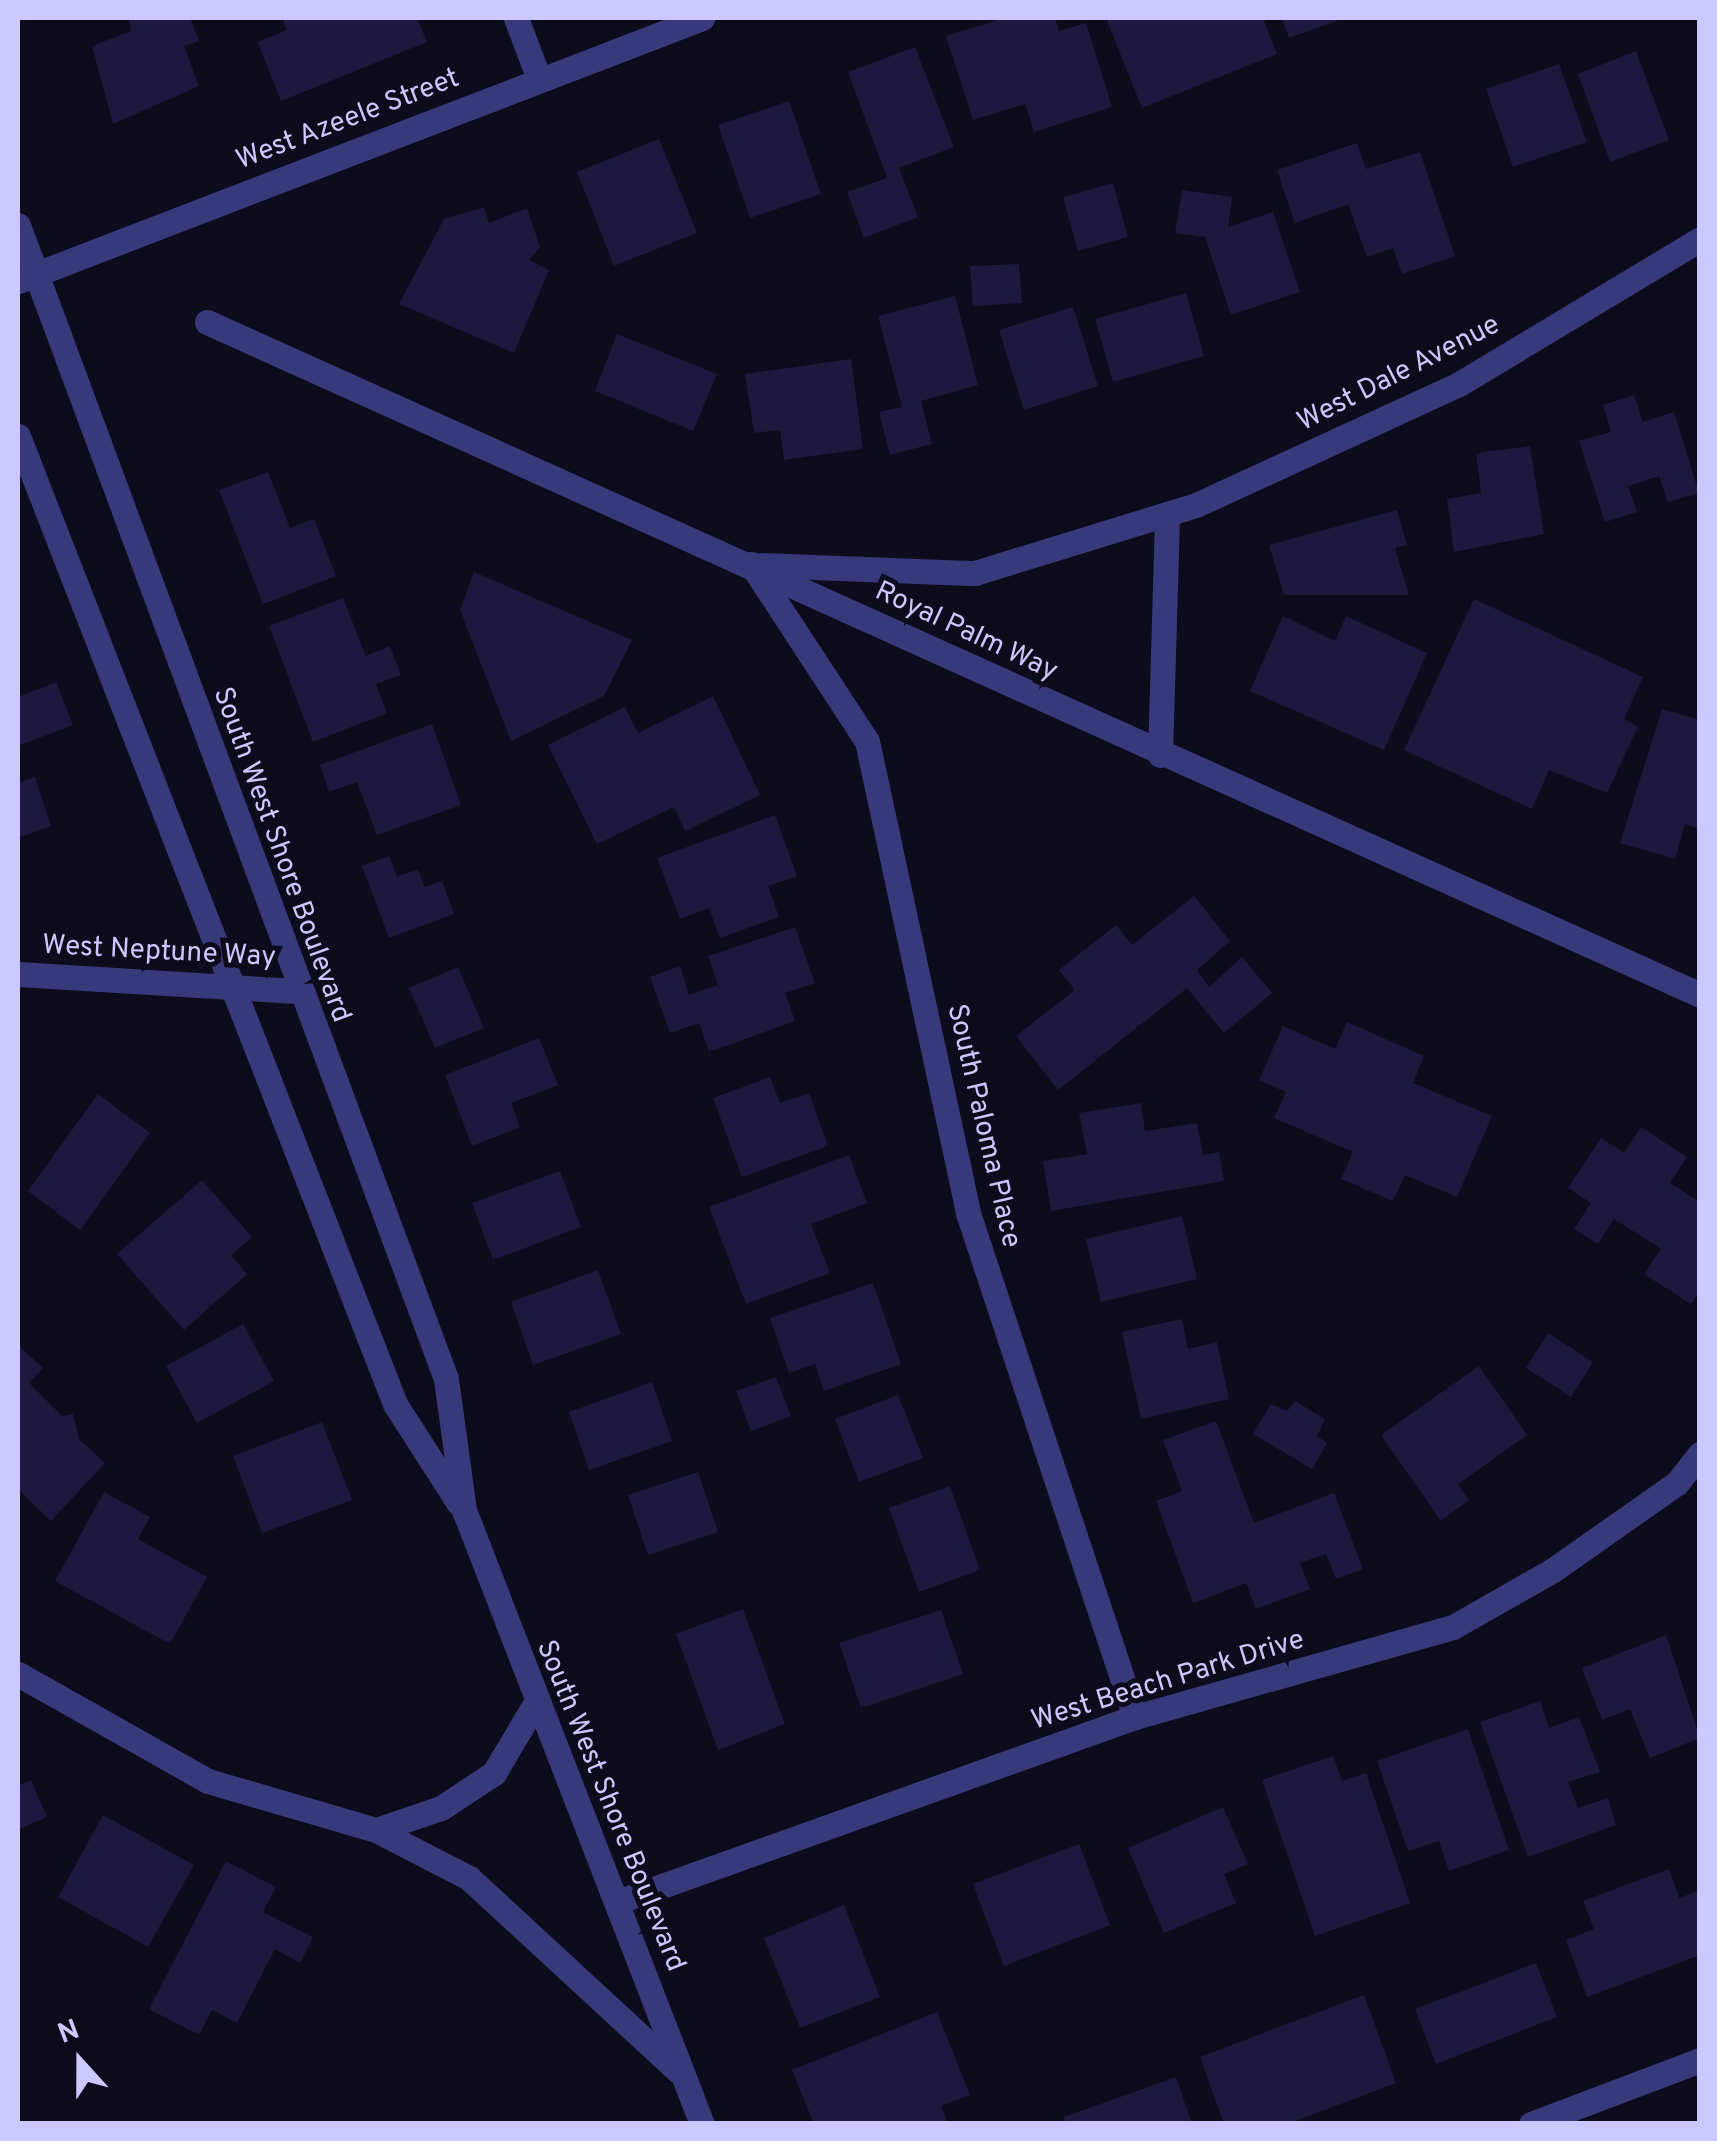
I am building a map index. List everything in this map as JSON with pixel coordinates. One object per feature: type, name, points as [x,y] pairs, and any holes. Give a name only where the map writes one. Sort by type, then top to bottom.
[{"type":"street","points":[[516,18],[539,78]]},
{"type":"street","name":"West Azeele Street","points":[[27,277],[702,18]]},
{"type":"street","name":"South West Shore Boulevard","points":[[18,225],[27,277],[446,1379],[464,1510],[535,1704],[617,1902],[702,2124]]},
{"type":"street","name":"West Dale Avenue","points":[[751,564],[975,573],[1167,514],[1459,384],[1700,239]]},
{"type":"street","name":"Royal Palm Way","points":[[207,322],[751,564],[1160,755],[1700,995]]},
{"type":"street","name":"South West Shore Boulevard","points":[[18,436],[395,1404],[464,1510]]},
{"type":"street","points":[[1160,755],[1167,514]]},
{"type":"street","name":"South Paloma Place","points":[[751,564],[867,741],[968,1213],[1136,1717]]},
{"type":"street","name":"West Neptune Way","points":[[18,974],[229,982],[297,991]]},
{"type":"street","name":"West Beach Park Drive","points":[[617,1902],[1136,1717],[1453,1627],[1554,1570],[1677,1483],[1700,1454]]},
{"type":"street","points":[[18,1674],[208,1781],[376,1830],[469,1878],[685,2078]]},
{"type":"street","points":[[376,1830],[441,1808],[494,1773],[535,1704]]},
{"type":"street","points":[[1531,2124],[1700,2060]]},
{"type":"building","points":[[129,18],[190,18],[199,41],[184,46],[199,86],[113,124],[92,46],[131,31]]},
{"type":"building","points":[[282,18],[417,18],[427,42],[281,101],[258,42],[287,30]]},
{"type":"building","points":[[1005,18],[1055,18],[1059,31],[1086,23],[1112,107],[1034,132],[1025,104],[973,120],[946,36]]},
{"type":"building","points":[[1106,18],[1263,18],[1277,54],[1142,108]]},
{"type":"building","points":[[1282,18],[1345,18],[1289,38]]},
{"type":"building","points":[[915,47],[954,147],[899,168],[918,217],[864,238],[847,192],[887,178],[848,72]]},
{"type":"building","points":[[1636,51],[1669,140],[1610,162],[1578,74]]},
{"type":"building","points":[[1559,64],[1587,142],[1513,167],[1486,89]]},
{"type":"building","points":[[789,101],[821,194],[750,218],[718,125]]},
{"type":"building","points":[[659,139],[697,233],[614,266],[577,172]]},
{"type":"building","points":[[1357,143],[1366,169],[1420,152],[1455,256],[1402,274],[1393,248],[1367,257],[1348,204],[1295,223],[1277,170]]},
{"type":"building","points":[[1113,183],[1128,237],[1078,251],[1063,197]]},
{"type":"building","points":[[1182,190],[1232,197],[1228,227],[1273,212],[1300,292],[1231,315],[1205,237],[1175,233]]},
{"type":"building","points":[[484,207],[489,223],[527,208],[540,247],[529,260],[549,270],[514,353],[399,304],[444,219]]},
{"type":"building","points":[[1019,264],[1022,303],[973,306],[970,266]]},
{"type":"building","points":[[1186,293],[1204,356],[1113,382],[1095,319]]},
{"type":"building","points":[[955,296],[978,385],[921,401],[932,444],[890,455],[879,412],[902,407],[878,316]]},
{"type":"building","points":[[1073,307],[1098,386],[1024,410],[999,330]]},
{"type":"building","points":[[617,334],[717,374],[693,431],[595,391]]},
{"type":"building","points":[[851,359],[863,449],[784,460],[780,430],[754,433],[745,374]]},
{"type":"building","points":[[1634,395],[1643,422],[1674,412],[1699,493],[1668,502],[1659,476],[1628,486],[1637,512],[1605,522],[1579,441],[1611,432],[1603,405]]},
{"type":"building","points":[[1530,446],[1544,534],[1454,552],[1447,499],[1481,493],[1476,453]]},
{"type":"building","points":[[268,472],[290,528],[314,519],[336,576],[263,604],[219,490]]},
{"type":"building","points":[[1397,510],[1407,545],[1395,548],[1409,595],[1284,595],[1269,545]]},
{"type":"building","points":[[474,572],[632,640],[604,696],[511,741],[460,610]]},
{"type":"building","points":[[343,598],[366,656],[390,646],[401,675],[376,684],[387,713],[313,742],[269,626]]},
{"type":"building","points":[[1474,599],[1643,677],[1624,719],[1638,727],[1607,793],[1549,770],[1532,809],[1404,750]]},
{"type":"building","points":[[1283,616],[1335,641],[1346,616],[1427,653],[1384,750],[1250,691]]},
{"type":"building","points":[[56,682],[73,725],[18,746],[18,697]]},
{"type":"building","points":[[713,696],[760,795],[685,831],[674,807],[597,844],[548,745],[625,707],[638,733]]},
{"type":"building","points":[[1662,709],[1700,720],[1700,829],[1685,824],[1675,859],[1620,843]]},
{"type":"building","points":[[432,724],[461,805],[377,835],[357,782],[329,792],[320,765]]},
{"type":"building","points":[[35,777],[51,826],[18,838],[18,783]]},
{"type":"building","points":[[775,815],[797,876],[768,886],[779,917],[720,938],[709,908],[680,919],[657,858]]},
{"type":"building","points":[[389,856],[397,876],[418,870],[425,887],[442,881],[454,914],[389,938],[362,866]]},
{"type":"building","points":[[1194,896],[1230,941],[1197,970],[1209,987],[1242,957],[1272,993],[1224,1033],[1187,988],[1058,1090],[1016,1036],[1075,990],[1059,970],[1116,925],[1132,945]]},
{"type":"building","points":[[795,927],[815,983],[785,993],[795,1021],[709,1052],[699,1023],[670,1033],[650,977],[680,966],[689,995],[718,985],[708,956]]},
{"type":"building","points":[[458,967],[484,1028],[435,1048],[409,988]]},
{"type":"building","points":[[1347,1022],[1424,1056],[1413,1083],[1492,1116],[1457,1197],[1405,1175],[1393,1201],[1341,1179],[1353,1152],[1274,1118],[1286,1092],[1259,1080],[1283,1026],[1335,1049]]},
{"type":"building","points":[[539,1038],[558,1085],[511,1103],[520,1127],[472,1146],[445,1075]]},
{"type":"building","points":[[770,1077],[780,1103],[809,1093],[828,1146],[742,1177],[713,1098]]},
{"type":"building","points":[[98,1094],[150,1133],[80,1230],[28,1191]]},
{"type":"building","points":[[1141,1103],[1145,1131],[1197,1123],[1203,1155],[1219,1152],[1224,1181],[1051,1211],[1043,1161],[1087,1154],[1079,1113]]},
{"type":"building","points":[[1641,1127],[1687,1157],[1670,1183],[1700,1202],[1700,1291],[1691,1304],[1644,1274],[1661,1249],[1614,1219],[1598,1244],[1574,1229],[1591,1203],[1568,1188],[1601,1138],[1624,1153]]},
{"type":"building","points":[[849,1155],[867,1203],[811,1224],[830,1273],[746,1304],[709,1207]]},
{"type":"building","points":[[560,1171],[581,1227],[493,1260],[472,1203]]},
{"type":"building","points":[[202,1180],[252,1237],[231,1255],[247,1274],[184,1330],[117,1254]]},
{"type":"building","points":[[1182,1216],[1197,1279],[1101,1302],[1086,1239]]},
{"type":"building","points":[[598,1270],[621,1334],[533,1365],[511,1302]]},
{"type":"building","points":[[873,1283],[901,1364],[824,1391],[815,1364],[789,1373],[770,1318]]},
{"type":"building","points":[[1182,1319],[1188,1349],[1217,1342],[1229,1399],[1141,1419],[1122,1332]]},
{"type":"building","points":[[243,1324],[274,1381],[197,1423],[166,1366]]},
{"type":"building","points":[[1548,1333],[1593,1362],[1571,1397],[1526,1368]]},
{"type":"building","points":[[18,1345],[43,1368],[29,1383],[62,1416],[73,1414],[79,1439],[105,1463],[51,1521],[18,1489]]},
{"type":"building","points":[[1479,1366],[1527,1435],[1458,1484],[1469,1500],[1441,1521],[1381,1435]]},
{"type":"building","points":[[776,1377],[791,1416],[751,1431],[736,1391]]},
{"type":"building","points":[[652,1382],[672,1441],[589,1470],[569,1412]]},
{"type":"building","points":[[898,1395],[923,1458],[859,1482],[835,1419]]},
{"type":"building","points":[[1295,1401],[1325,1419],[1317,1436],[1327,1443],[1312,1469],[1253,1434],[1271,1404],[1287,1411]]},
{"type":"building","points":[[1216,1421],[1254,1523],[1334,1493],[1363,1569],[1336,1579],[1326,1554],[1300,1563],[1310,1589],[1256,1609],[1246,1583],[1193,1603],[1156,1501],[1182,1491],[1163,1440]]},
{"type":"building","points":[[322,1422],[352,1500],[262,1533],[233,1456]]},
{"type":"building","points":[[698,1472],[718,1532],[648,1555],[628,1495]]},
{"type":"building","points":[[950,1486],[980,1570],[919,1592],[889,1508]]},
{"type":"building","points":[[104,1492],[150,1517],[138,1539],[207,1577],[170,1644],[55,1581]]},
{"type":"building","points":[[743,1609],[785,1724],[718,1750],[676,1634]]},
{"type":"building","points":[[941,1610],[963,1674],[861,1708],[839,1643]]},
{"type":"building","points":[[1666,1635],[1700,1738],[1650,1758],[1630,1709],[1602,1720],[1582,1668]]},
{"type":"building","points":[[1540,1701],[1549,1728],[1579,1717],[1600,1772],[1568,1782],[1578,1808],[1608,1798],[1616,1825],[1528,1857],[1480,1722]]},
{"type":"building","points":[[1468,1729],[1509,1850],[1449,1871],[1439,1841],[1408,1851],[1377,1761]]},
{"type":"building","points":[[1333,1756],[1342,1781],[1366,1773],[1410,1903],[1315,1936],[1262,1780]]},
{"type":"building","points":[[31,1780],[47,1817],[18,1830],[18,1786]]},
{"type":"building","points":[[1223,1807],[1248,1864],[1224,1874],[1236,1903],[1164,1933],[1128,1848]]},
{"type":"building","points":[[103,1815],[194,1865],[148,1947],[58,1897]]},
{"type":"building","points":[[1079,1844],[1110,1925],[1004,1966],[973,1884]]},
{"type":"building","points":[[226,1861],[276,1887],[263,1912],[313,1937],[300,1963],[275,1949],[237,2023],[212,2010],[199,2035],[149,2009]]},
{"type":"building","points":[[1669,1869],[1679,1898],[1700,1890],[1700,1955],[1587,1997],[1566,1940],[1594,1929],[1583,1901]]},
{"type":"building","points":[[844,1905],[880,1997],[800,2028],[764,1938]]},
{"type":"building","points":[[1536,1963],[1557,2017],[1436,2064],[1415,2009]]},
{"type":"building","points":[[1364,1995],[1396,2083],[1288,2124],[1224,2124],[1200,2057]]},
{"type":"building","points":[[937,2012],[970,2095],[941,2106],[948,2124],[814,2124],[792,2070]]},
{"type":"building","points":[[1176,2077],[1192,2124],[1066,2124],[1064,2117]]}]
